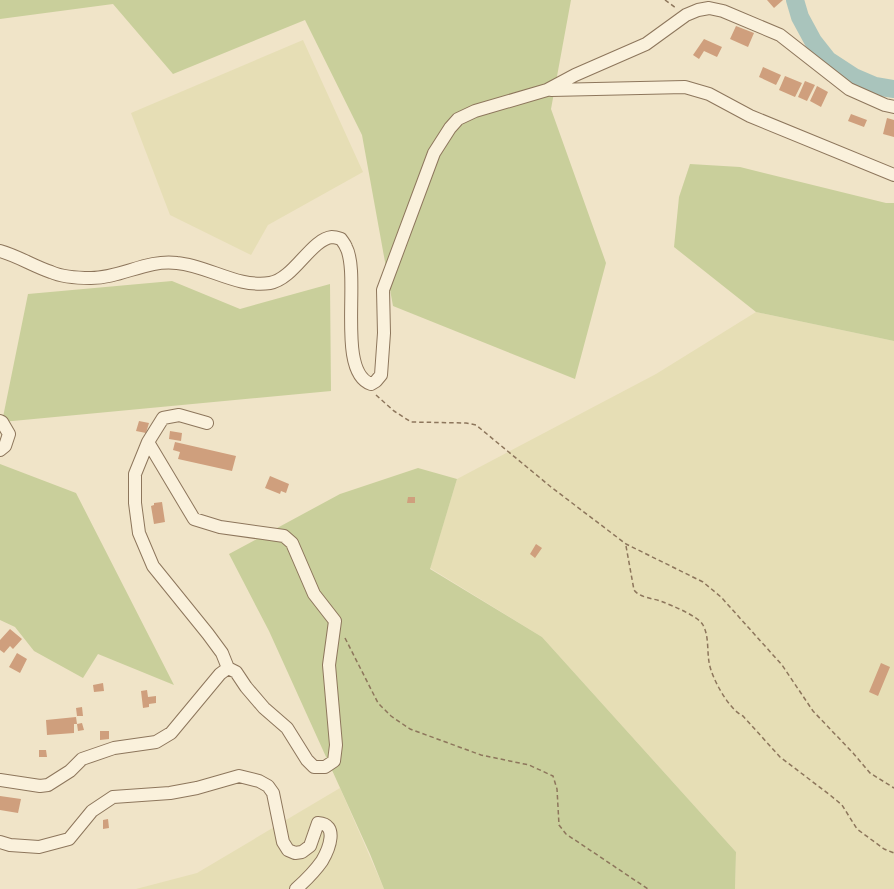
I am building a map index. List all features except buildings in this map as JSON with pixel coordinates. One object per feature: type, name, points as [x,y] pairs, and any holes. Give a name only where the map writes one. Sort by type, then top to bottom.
[{"type":"street","points":[[0,251],[15,255],[52,273],[93,278],[149,264],[176,262],[249,284],[272,283],[287,275],[322,241],[332,237],[341,239],[347,247],[351,272],[350,331],[354,357],[358,372],[365,382],[371,384],[381,375],[384,333],[383,290],[434,153],[458,119],[475,111],[547,90],[575,75],[646,44],[686,15],[709,8],[723,11],[780,35],[849,89],[894,107]]},
{"type":"street","points":[[547,90],[686,87],[709,94],[750,116],[894,175]]},
{"type":"street","points":[[148,442],[194,519],[220,527],[284,536],[292,543],[314,594],[335,621],[329,665],[336,745],[334,761],[325,767],[314,767],[307,760],[287,728],[264,708],[236,672],[228,668],[222,653],[153,566],[139,533],[135,502],[135,474],[148,442],[163,418],[179,414],[207,423]]},
{"type":"street","points":[[0,421],[3,422],[9,434],[5,446],[0,450]]},
{"type":"street","points":[[0,780],[40,786],[48,785],[70,771],[82,759],[114,748],[156,742],[171,733],[220,674],[228,668]]},
{"type":"street","points":[[0,842],[39,847],[69,839],[92,811],[113,797],[170,793],[239,776],[259,781],[268,786],[273,793],[283,842],[288,850],[295,853],[303,852],[310,846],[318,823],[329,826],[330,844],[322,861],[296,889]]},
{"type":"path","points":[[665,0],[686,15]]},
{"type":"path","points":[[371,384],[373,393],[411,422],[476,425],[626,544],[703,582],[722,597],[782,665],[813,711],[870,773],[894,788]]},
{"type":"path","points":[[626,544],[634,590],[637,595],[663,602],[699,620],[705,628],[709,665],[736,713],[743,716],[780,757],[842,805],[857,829],[884,849],[894,853]]},
{"type":"path","points":[[335,621],[347,640],[378,703],[391,716],[410,729],[481,755],[529,765],[553,776],[557,789],[559,825],[566,834],[648,889]]},
{"type":"shaded area","points":[[303,40],[363,172],[268,225],[251,255],[170,215],[131,113]]},
{"type":"shaded area","points":[[756,312],[894,341],[894,889],[735,889],[736,852],[542,637],[430,568],[457,479],[656,374]]},
{"type":"shaded area","points":[[340,788],[384,889],[136,889],[197,873]]},
{"type":"green space","points":[[0,0],[571,0],[551,109],[606,263],[575,379],[393,306],[362,135],[305,20],[173,74],[113,4],[0,19]]},
{"type":"green space","points":[[690,164],[740,167],[886,203],[894,203],[894,341],[756,312],[674,247],[679,197]]},
{"type":"green space","points":[[172,281],[240,309],[330,284],[331,391],[2,422],[28,294]]},
{"type":"green space","points":[[0,464],[76,493],[174,685],[98,654],[83,678],[34,651],[15,627],[0,620]]},
{"type":"green space","points":[[418,468],[457,479],[430,569],[542,637],[736,852],[735,889],[384,889],[269,631],[229,554],[340,494]]},
{"type":"waterway","points":[[795,0],[800,17],[813,41],[828,60],[854,77],[875,86],[894,89]]}]
